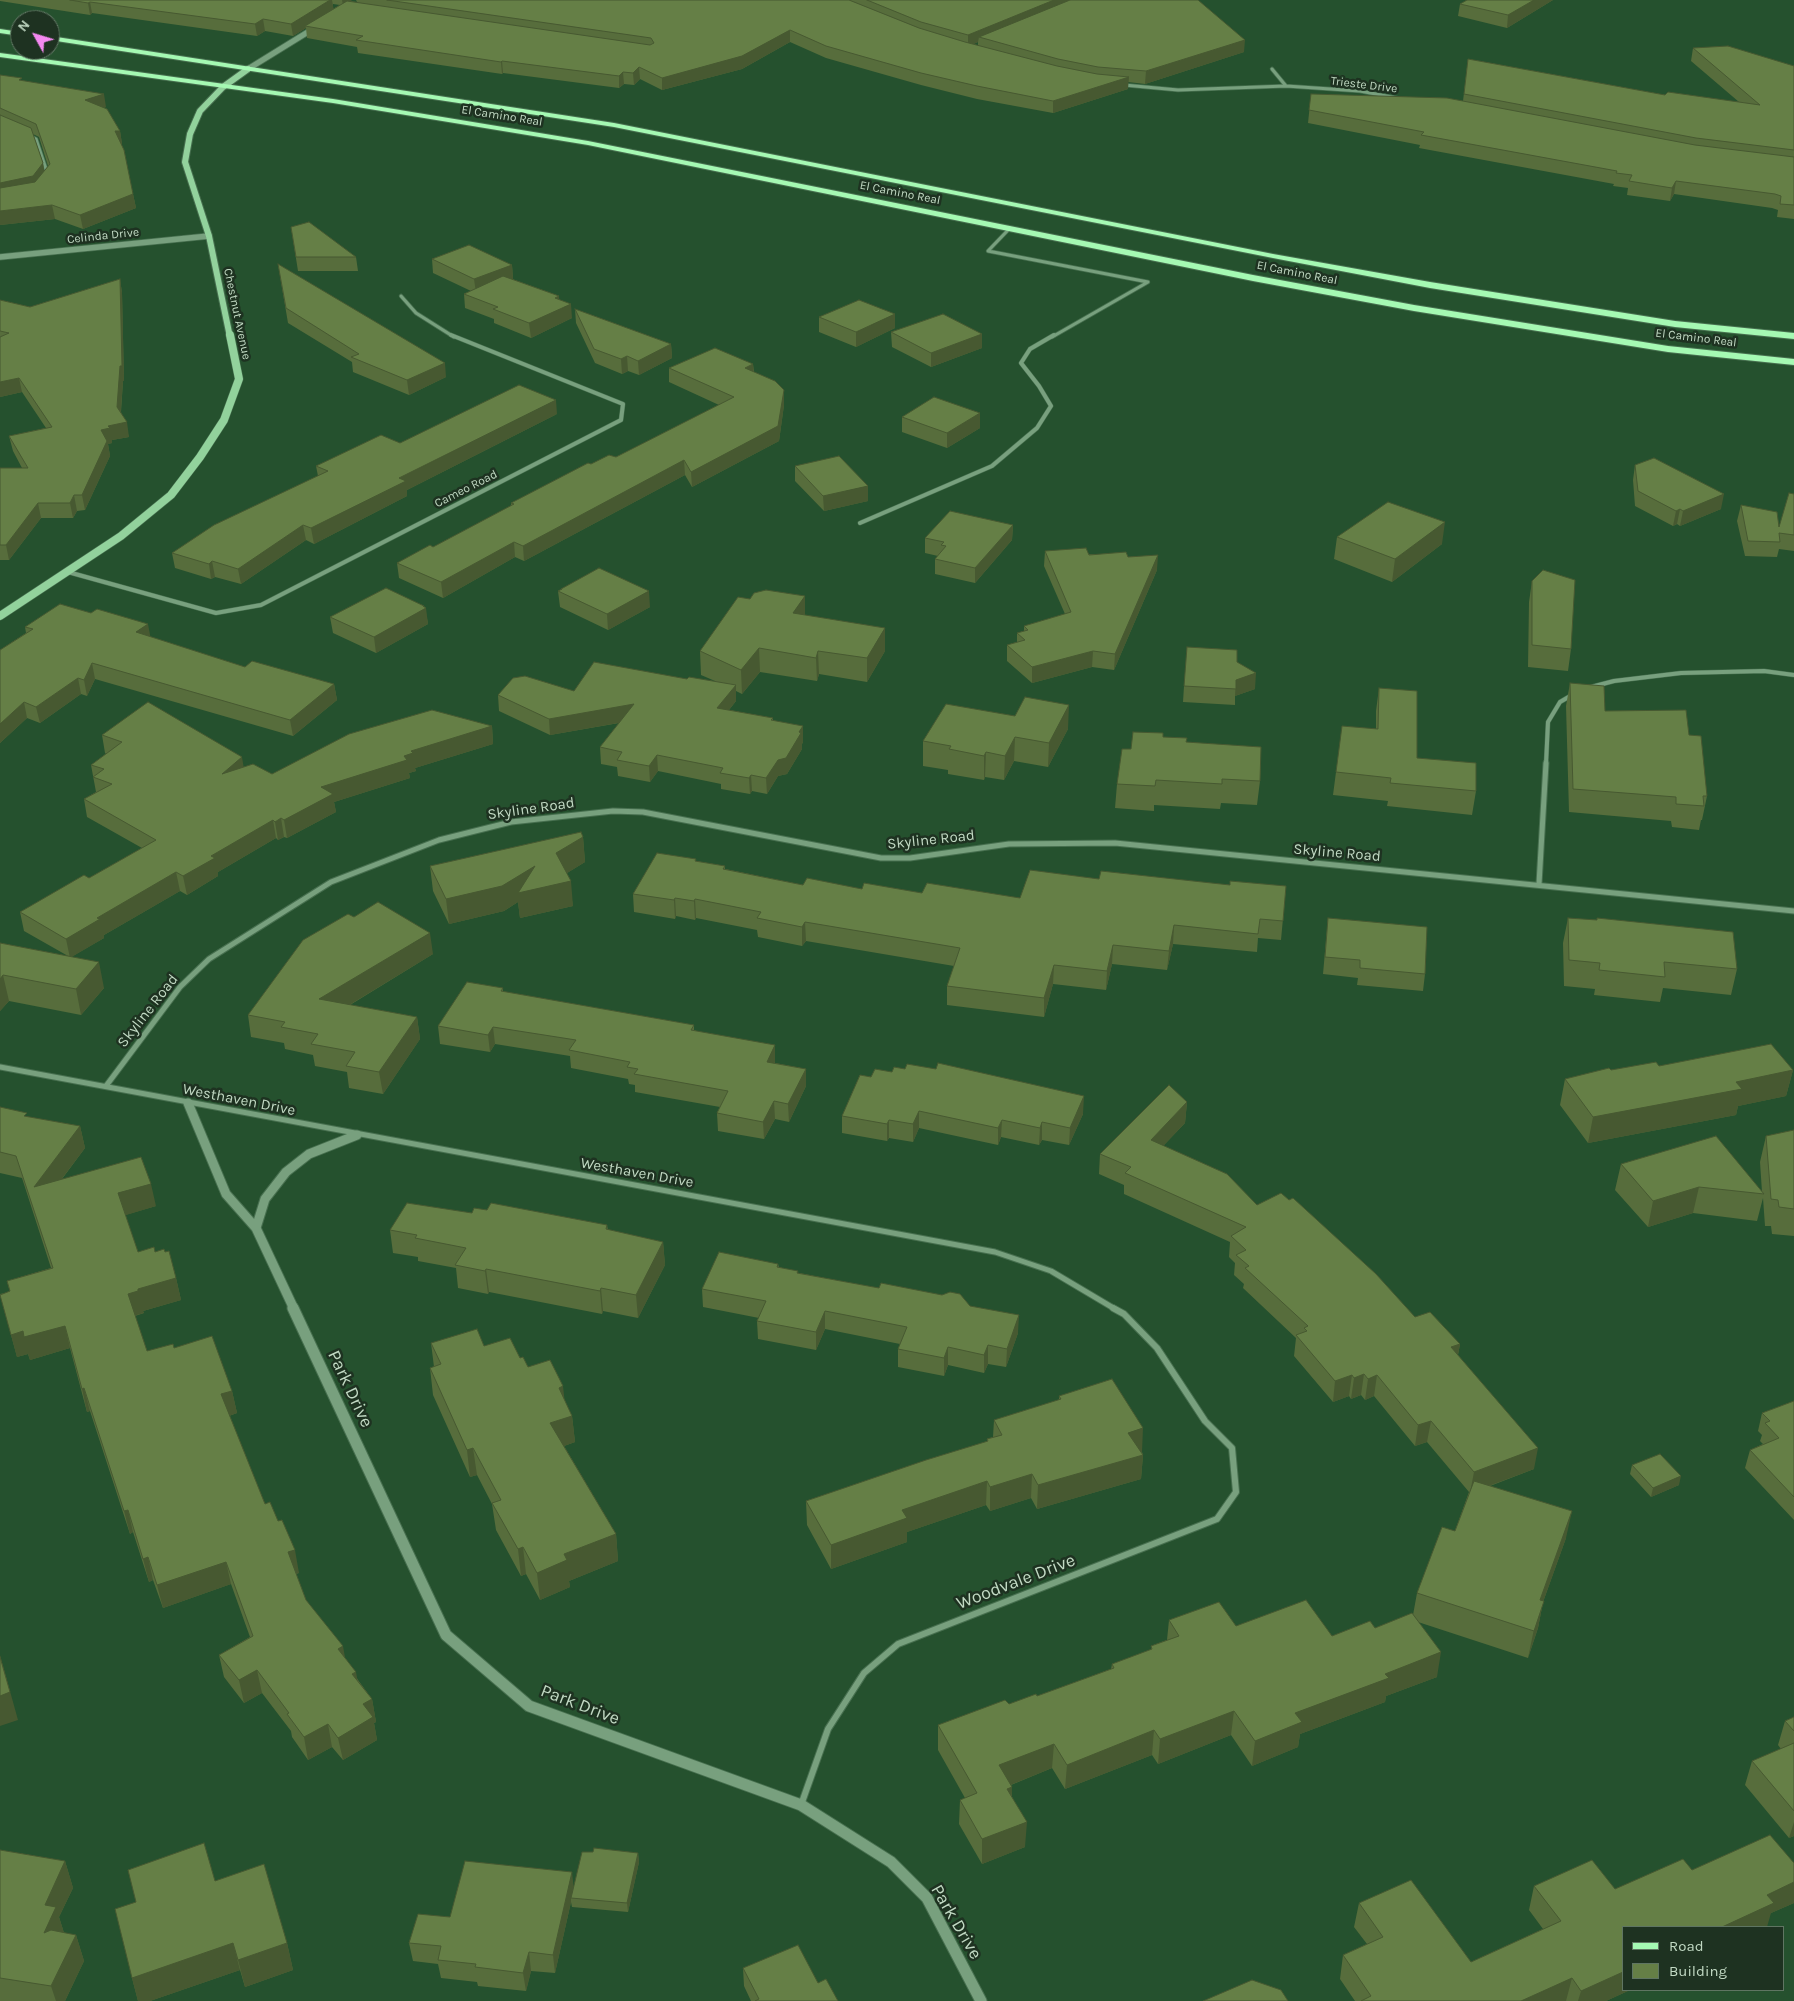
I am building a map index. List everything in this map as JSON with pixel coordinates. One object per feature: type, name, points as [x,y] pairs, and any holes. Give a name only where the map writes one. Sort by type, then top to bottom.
[{"type":"main road","name":"El Camino Real","points":[[60,40],[614,125],[1264,254],[1430,285],[1674,324],[1794,336]]},
{"type":"main road","name":"El Camino Real","points":[[0,55],[333,101],[588,143],[1414,308],[1668,348],[1794,362]]},
{"type":"main road","name":"Chestnut Avenue","points":[[0,616],[121,536],[171,494],[200,457],[224,420],[239,379],[209,236],[185,162],[190,134],[200,111],[223,87],[248,69]]},
{"type":"street","name":"Chestnut Avenue","points":[[248,69],[320,25]]},
{"type":"street","points":[[1272,69],[1286,86]]},
{"type":"street","name":"Trieste Drive","points":[[1115,84],[1178,90],[1286,86],[1360,90],[1399,98]]},
{"type":"street","points":[[27,135],[36,138],[49,176],[45,182]]},
{"type":"street","points":[[860,522],[992,466],[1037,428],[1050,406],[1039,386],[1021,363],[1030,349],[1148,282],[988,251],[1010,228]]},
{"type":"street","name":"Celinda Drive","points":[[0,257],[209,236]]},
{"type":"street","name":"Cameo Road","points":[[68,572],[216,613],[261,605],[621,420],[623,404],[450,334],[416,313],[401,296]]},
{"type":"street","points":[[1582,690],[1614,681],[1681,673],[1764,671],[1794,675]]},
{"type":"street","points":[[1539,884],[1548,722],[1560,702],[1575,694]]},
{"type":"street","name":"Skyline Road","points":[[106,1086],[180,987],[209,959],[331,882],[439,840],[511,822],[613,811],[643,812],[880,858],[910,858],[1009,844],[1115,843],[1794,911]]},
{"type":"street","name":"Westhaven Drive","points":[[0,1067],[106,1086],[188,1104],[995,1252],[1051,1271],[1124,1314],[1156,1348],[1206,1421]]},
{"type":"street","name":"Park Drive","points":[[188,1104],[226,1194],[256,1228],[446,1635],[529,1706],[801,1805],[891,1862],[926,1898],[981,2001]]},
{"type":"street","points":[[256,1228],[265,1199],[286,1172],[309,1154],[358,1135]]},
{"type":"street","name":"Woodvale Drive","points":[[801,1805],[828,1729],[864,1673],[898,1644],[1217,1519],[1236,1492],[1232,1448],[1206,1421]]},
{"type":"building","points":[[70,0],[330,0],[291,24],[263,19],[255,24]]},
{"type":"building","points":[[387,0],[849,0],[919,28],[965,42],[1057,66],[1097,74],[1129,77],[1053,101],[921,73],[826,46],[790,30],[742,56],[662,78],[639,67],[633,73],[623,72],[619,76],[501,62],[356,40],[363,36],[305,26],[347,1],[650,45],[654,43],[651,38]]},
{"type":"building","points":[[867,0],[1054,0],[968,35],[921,22]]},
{"type":"building","points":[[1070,0],[1198,0],[1245,40],[1146,71],[1098,67],[1058,59],[979,37]]},
{"type":"building","points":[[1467,0],[1534,0],[1508,15],[1460,4]]},
{"type":"building","points":[[1728,46],[1794,66],[1794,150],[1696,138],[1464,94],[1468,59],[1665,95],[1668,92],[1760,105],[1693,48]]},
{"type":"building","points":[[0,75],[22,78],[19,80],[104,94],[85,100],[107,109],[120,131],[115,131],[124,150],[133,194],[80,215],[52,205],[0,211],[0,188],[35,182],[50,164],[36,124],[0,108]]},
{"type":"building","points":[[1311,94],[1447,98],[1695,145],[1794,157],[1794,205],[1780,204],[1781,196],[1775,194],[1676,181],[1672,188],[1629,181],[1632,175],[1616,173],[1617,171],[1421,135],[1424,132],[1309,110]]},
{"type":"building","points":[[0,115],[31,128],[43,163],[33,176],[0,183]]},
{"type":"building","points":[[309,222],[356,257],[296,257],[291,227]]},
{"type":"building","points":[[469,245],[512,265],[474,279],[432,259]]},
{"type":"building","points":[[278,264],[445,363],[407,380],[351,357],[359,354],[286,308]]},
{"type":"building","points":[[503,276],[559,296],[555,298],[571,304],[529,323],[493,309],[498,307],[464,294]]},
{"type":"building","points":[[120,279],[122,366],[120,366],[117,407],[127,422],[108,426],[110,428],[101,430],[107,441],[82,495],[74,495],[70,503],[38,503],[6,545],[0,545],[0,468],[28,468],[9,436],[52,427],[19,378],[0,382],[0,337],[9,333],[0,331],[0,300],[30,307]]},
{"type":"building","points":[[859,300],[895,314],[856,332],[819,317]]},
{"type":"building","points":[[575,309],[671,344],[638,361],[627,356],[621,359],[594,349]]},
{"type":"building","points":[[943,314],[982,334],[931,353],[891,332]]},
{"type":"building","points":[[715,348],[753,364],[745,368],[775,381],[784,390],[778,426],[691,472],[684,460],[523,546],[514,542],[441,582],[397,563],[430,545],[433,547],[514,504],[511,503],[588,463],[591,464],[609,455],[616,457],[734,397],[669,368]]},
{"type":"building","points":[[519,385],[556,400],[399,478],[406,481],[311,528],[303,525],[238,569],[212,561],[209,564],[172,553],[214,525],[328,471],[316,466],[381,435],[400,443]]},
{"type":"building","points":[[934,397],[980,413],[947,433],[902,417]]},
{"type":"building","points":[[839,456],[868,486],[823,496],[795,466]]},
{"type":"building","points":[[1654,458],[1724,494],[1683,511],[1680,509],[1676,511],[1638,491],[1635,465]]},
{"type":"building","points":[[1789,493],[1794,494],[1794,535],[1779,533],[1780,542],[1748,541],[1741,505],[1777,512],[1779,527]]},
{"type":"building","points":[[1388,502],[1445,522],[1395,559],[1337,537]]},
{"type":"building","points":[[950,511],[1013,525],[975,568],[935,559],[946,546],[941,545],[944,542],[925,538]]},
{"type":"building","points":[[1086,548],[1089,555],[1126,552],[1128,557],[1158,555],[1115,654],[1093,651],[1032,667],[1007,645],[1025,640],[1017,633],[1028,630],[1024,626],[1071,612],[1045,551]]},
{"type":"building","points":[[599,568],[649,591],[607,614],[558,591]]},
{"type":"building","points":[[1543,570],[1575,580],[1571,649],[1532,645],[1532,581]]},
{"type":"building","points":[[386,588],[426,608],[374,637],[330,617]]},
{"type":"building","points":[[766,590],[805,596],[793,613],[885,628],[867,658],[818,651],[816,658],[759,648],[741,670],[700,651],[738,597],[750,599],[754,593]]},
{"type":"building","points":[[60,604],[91,613],[97,609],[148,624],[136,632],[245,667],[252,661],[334,684],[290,720],[92,663],[84,680],[78,678],[36,707],[24,702],[0,724],[0,650],[33,629],[25,627]]},
{"type":"building","points":[[1187,647],[1237,650],[1237,662],[1256,673],[1236,680],[1236,689],[1184,686]]},
{"type":"building","points":[[594,662],[687,679],[689,677],[736,685],[717,708],[773,718],[771,720],[803,726],[799,732],[801,733],[786,758],[778,760],[766,778],[751,775],[749,778],[720,773],[723,768],[657,755],[649,766],[617,760],[622,752],[600,747],[634,704],[549,719],[498,695],[513,678],[525,676],[574,691]]},
{"type":"building","points":[[1570,683],[1604,686],[1605,711],[1686,710],[1689,735],[1701,736],[1707,796],[1703,796],[1704,806],[1676,804],[1676,797],[1573,789]]},
{"type":"building","points":[[1379,688],[1417,691],[1417,758],[1476,763],[1476,791],[1390,783],[1391,778],[1336,772],[1342,726],[1378,729]]},
{"type":"building","points":[[1025,697],[1069,705],[1049,743],[1015,737],[1005,756],[986,752],[984,756],[949,749],[951,746],[923,741],[946,704],[1015,716]]},
{"type":"building","points":[[148,702],[242,757],[222,774],[253,764],[272,774],[349,734],[432,710],[492,726],[411,751],[413,753],[404,756],[407,760],[321,787],[333,794],[284,820],[281,818],[275,822],[273,820],[211,856],[215,858],[183,876],[176,872],[97,918],[100,919],[66,939],[20,912],[84,875],[89,878],[156,840],[84,799],[112,784],[93,777],[104,769],[91,765],[122,742],[102,735]]},
{"type":"building","points":[[1133,732],[1163,733],[1163,737],[1187,738],[1186,742],[1261,747],[1260,781],[1222,779],[1222,784],[1156,780],[1155,786],[1117,784],[1122,749],[1131,749]]},
{"type":"building","points":[[581,832],[583,837],[556,853],[571,881],[518,893],[535,866],[502,886],[446,899],[430,866]]},
{"type":"building","points":[[657,853],[696,859],[695,861],[725,866],[723,869],[803,885],[807,878],[862,889],[864,883],[922,893],[927,883],[1020,898],[1030,870],[1099,879],[1101,871],[1230,885],[1230,881],[1286,886],[1283,921],[1260,919],[1258,934],[1174,925],[1169,951],[1113,945],[1107,971],[1054,965],[1044,998],[947,986],[960,948],[805,922],[802,927],[757,918],[761,912],[695,899],[694,901],[675,898],[674,900],[633,894]]},
{"type":"building","points":[[378,902],[430,933],[319,999],[417,1017],[379,1072],[346,1066],[355,1052],[311,1044],[318,1034],[281,1027],[285,1022],[248,1015],[303,940],[348,914],[354,917]]},
{"type":"building","points":[[1328,918],[1427,927],[1425,974],[1360,968],[1360,960],[1325,957]]},
{"type":"building","points":[[1568,918],[1597,920],[1597,918],[1733,932],[1737,969],[1664,962],[1665,977],[1599,970],[1600,963],[1569,960]]},
{"type":"building","points":[[0,943],[99,962],[76,989],[3,975],[0,979]]},
{"type":"building","points":[[467,982],[503,988],[501,991],[694,1025],[691,1030],[775,1045],[767,1062],[806,1069],[788,1104],[774,1101],[763,1122],[717,1113],[728,1091],[634,1074],[638,1069],[627,1067],[630,1062],[569,1050],[576,1040],[493,1027],[488,1035],[438,1026]]},
{"type":"building","points":[[1771,1044],[1793,1070],[1736,1082],[1742,1089],[1593,1117],[1565,1079],[1609,1068],[1611,1070],[1656,1062],[1659,1066]]},
{"type":"building","points":[[938,1063],[1084,1096],[1070,1128],[1042,1122],[1040,1128],[1002,1120],[998,1128],[919,1111],[913,1124],[889,1120],[887,1124],[842,1116],[860,1075],[871,1077],[875,1069],[892,1072],[894,1067],[905,1069],[907,1064],[936,1069]]},
{"type":"building","points":[[1169,1085],[1187,1102],[1151,1140],[1227,1174],[1257,1205],[1281,1193],[1289,1200],[1293,1198],[1376,1274],[1415,1317],[1430,1312],[1460,1344],[1451,1347],[1538,1448],[1474,1472],[1431,1421],[1418,1425],[1377,1375],[1368,1379],[1364,1374],[1354,1378],[1352,1375],[1335,1381],[1296,1335],[1307,1331],[1304,1328],[1308,1326],[1245,1268],[1249,1266],[1236,1255],[1246,1250],[1231,1236],[1246,1227],[1125,1173],[1131,1167],[1100,1154]]},
{"type":"building","points":[[0,1107],[27,1113],[24,1116],[80,1126],[34,1187],[141,1157],[151,1184],[118,1193],[138,1252],[154,1247],[155,1252],[164,1249],[165,1252],[169,1251],[176,1278],[138,1289],[138,1291],[128,1294],[147,1351],[173,1344],[174,1348],[212,1336],[232,1391],[221,1394],[265,1504],[270,1502],[278,1521],[282,1520],[295,1550],[288,1552],[306,1600],[343,1646],[338,1649],[356,1672],[352,1674],[372,1699],[363,1704],[373,1717],[338,1738],[328,1724],[304,1737],[287,1714],[289,1713],[257,1670],[239,1680],[219,1655],[253,1636],[226,1562],[157,1585],[148,1557],[143,1559],[128,1510],[124,1511],[84,1388],[82,1389],[65,1326],[24,1337],[23,1331],[11,1335],[0,1295],[10,1291],[7,1281],[53,1268],[16,1156],[0,1152]]},
{"type":"building","points":[[1794,1130],[1794,1209],[1779,1207],[1778,1200],[1771,1199],[1766,1136]]},
{"type":"building","points":[[1716,1136],[1764,1194],[1699,1187],[1653,1201],[1621,1164]]},
{"type":"building","points":[[407,1203],[472,1213],[474,1208],[487,1210],[491,1203],[607,1225],[606,1229],[663,1242],[636,1295],[601,1288],[600,1291],[486,1269],[485,1271],[455,1265],[466,1248],[415,1238],[417,1235],[390,1230]]},
{"type":"building","points":[[719,1252],[778,1264],[777,1267],[798,1271],[797,1273],[879,1288],[881,1283],[942,1295],[950,1292],[960,1294],[970,1306],[1019,1315],[1007,1349],[988,1345],[984,1355],[948,1347],[944,1358],[898,1349],[907,1327],[825,1311],[816,1332],[757,1321],[766,1301],[702,1289]]},
{"type":"building","points":[[477,1329],[484,1346],[510,1338],[520,1358],[523,1357],[528,1367],[550,1360],[563,1386],[559,1388],[572,1416],[550,1423],[616,1534],[564,1554],[567,1560],[537,1573],[523,1547],[518,1549],[492,1503],[501,1500],[473,1448],[467,1450],[430,1368],[441,1364],[431,1343]]},
{"type":"building","points":[[1112,1379],[1143,1428],[1128,1433],[1143,1455],[1038,1485],[1032,1474],[990,1487],[987,1481],[902,1510],[907,1518],[831,1545],[806,1501],[988,1441],[987,1439],[1002,1435],[994,1420],[1061,1399],[1059,1396]]},
{"type":"building","points":[[1794,1401],[1794,1497],[1750,1450],[1779,1438],[1765,1423],[1770,1421],[1762,1413]]},
{"type":"building","points":[[1660,1454],[1681,1476],[1653,1488],[1632,1465]]},
{"type":"building","points":[[1474,1481],[1572,1511],[1540,1600],[1544,1601],[1534,1631],[1417,1593],[1442,1527],[1455,1531]]},
{"type":"building","points":[[1306,1600],[1332,1636],[1370,1621],[1375,1628],[1412,1613],[1441,1652],[1385,1674],[1389,1678],[1295,1713],[1302,1722],[1255,1741],[1234,1711],[1160,1739],[1154,1730],[1067,1765],[1054,1744],[999,1765],[1012,1787],[1007,1789],[1027,1822],[982,1839],[960,1800],[977,1793],[938,1725],[1005,1700],[1009,1704],[1036,1694],[1037,1696],[1114,1668],[1112,1664],[1152,1649],[1151,1646],[1179,1636],[1169,1620],[1219,1602],[1236,1626]]},
{"type":"building","points":[[0,1657],[10,1692],[0,1696]]},
{"type":"building","points":[[1794,1717],[1794,1731],[1785,1721]]},
{"type":"building","points":[[1794,1743],[1794,1811],[1752,1761]]},
{"type":"building","points":[[1770,1835],[1794,1863],[1794,1882],[1767,1895],[1774,1903],[1724,1926],[1622,1926],[1622,1972],[1581,1991],[1572,1978],[1521,2001],[1361,2001],[1371,1996],[1343,1955],[1383,1937],[1359,1903],[1411,1880],[1471,1962],[1561,1921],[1534,1886],[1592,1860],[1615,1889],[1683,1859],[1692,1870]]},
{"type":"building","points":[[204,1843],[215,1881],[264,1864],[287,1943],[238,1960],[233,1943],[132,1978],[115,1909],[136,1902],[128,1870]]},
{"type":"building","points":[[594,1848],[638,1853],[627,1903],[571,1898],[582,1852],[593,1852]]},
{"type":"building","points":[[0,1850],[65,1861],[45,1905],[56,1907],[44,1933],[51,1930],[76,1935],[51,1986],[0,1978]]},
{"type":"building","points":[[465,1861],[572,1872],[553,1955],[529,1952],[523,1973],[475,1967],[476,1964],[438,1960],[441,1946],[409,1943],[418,1914],[450,1917]]},
{"type":"building","points":[[798,1945],[818,1983],[826,1979],[838,2001],[755,2001],[759,1999],[743,1968]]},
{"type":"building","points":[[1252,1980],[1281,1990],[1288,2001],[1203,2001]]}]
